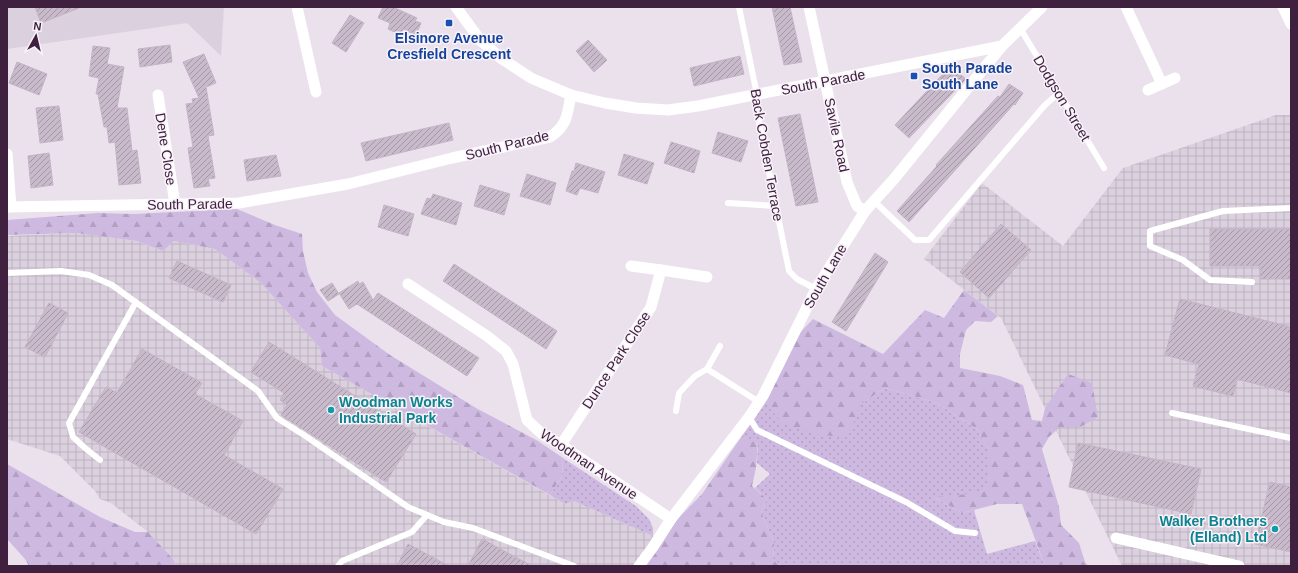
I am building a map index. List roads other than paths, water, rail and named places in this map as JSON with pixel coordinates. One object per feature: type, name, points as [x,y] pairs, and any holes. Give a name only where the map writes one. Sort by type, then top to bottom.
[{"type":"street","points":[[297,7],[316,92]]},
{"type":"street","points":[[456,7],[480,40],[502,59],[531,78],[572,95]]},
{"type":"street","name":"Savile Road","points":[[809,7],[847,182],[857,206],[865,211]]},
{"type":"street","name":"South Lane","points":[[639,566],[671,519],[749,418],[759,402],[816,289],[865,211],[894,179],[1002,46],[1042,7]]},
{"type":"street","points":[[1126,7],[1162,84]]},
{"type":"street","points":[[1283,7],[1291,24]]},
{"type":"street","name":"South Parade","points":[[9,207],[239,203],[341,186],[452,158],[550,137],[560,130],[564,123],[567,117],[572,95],[605,103],[636,108],[668,110],[757,95],[1002,46]]},
{"type":"street","points":[[1148,90],[1175,78]]},
{"type":"street","name":"Dene Close","points":[[158,95],[175,204]]},
{"type":"street","points":[[7,154],[9,207]]},
{"type":"street","points":[[631,266],[707,277]]},
{"type":"street","name":"Dunce Park Close","points":[[561,445],[650,307],[662,270]]},
{"type":"street","name":"Woodman Avenue","points":[[408,284],[487,336],[506,351],[513,364],[527,420],[542,434],[561,445],[671,519]]},
{"type":"street","points":[[1116,538],[1239,566]]},
{"type":"lane","name":"Back Cobden Terrace","points":[[738,7],[757,95],[756,107],[789,272],[797,279],[816,289]]},
{"type":"lane","name":"Dodgson Street","points":[[1020,28],[1104,168]]},
{"type":"lane","points":[[874,201],[915,240],[929,240],[1045,105],[1059,93]]},
{"type":"lane","points":[[728,203],[776,206]]},
{"type":"lane","points":[[1252,282],[1210,280],[1183,260],[1150,246],[1150,231],[1223,211],[1291,208]]},
{"type":"lane","points":[[7,273],[61,271],[89,275],[112,285],[258,392],[277,418],[408,507],[444,522],[473,528],[574,566]]},
{"type":"lane","points":[[100,460],[73,437],[69,424],[136,302]]},
{"type":"lane","points":[[676,411],[679,393],[695,376],[707,369],[720,346]]},
{"type":"lane","points":[[707,369],[759,402]]},
{"type":"lane","points":[[1172,413],[1291,438]]},
{"type":"lane","points":[[749,418],[756,430],[906,502],[955,531],[975,533]]},
{"type":"lane","points":[[338,566],[342,561],[412,532],[427,515]]},
{"type":"place","name":"Elsinore Avenue Cresfield Crescent","points":[[449,23]]},
{"type":"place","name":"South Parade South Lane","points":[[914,76]]},
{"type":"place","name":"Woodman Works Industrial Park","points":[[331,410]]},
{"type":"place","name":"Walker Brothers (Elland) Ltd","points":[[1275,529]]}]
